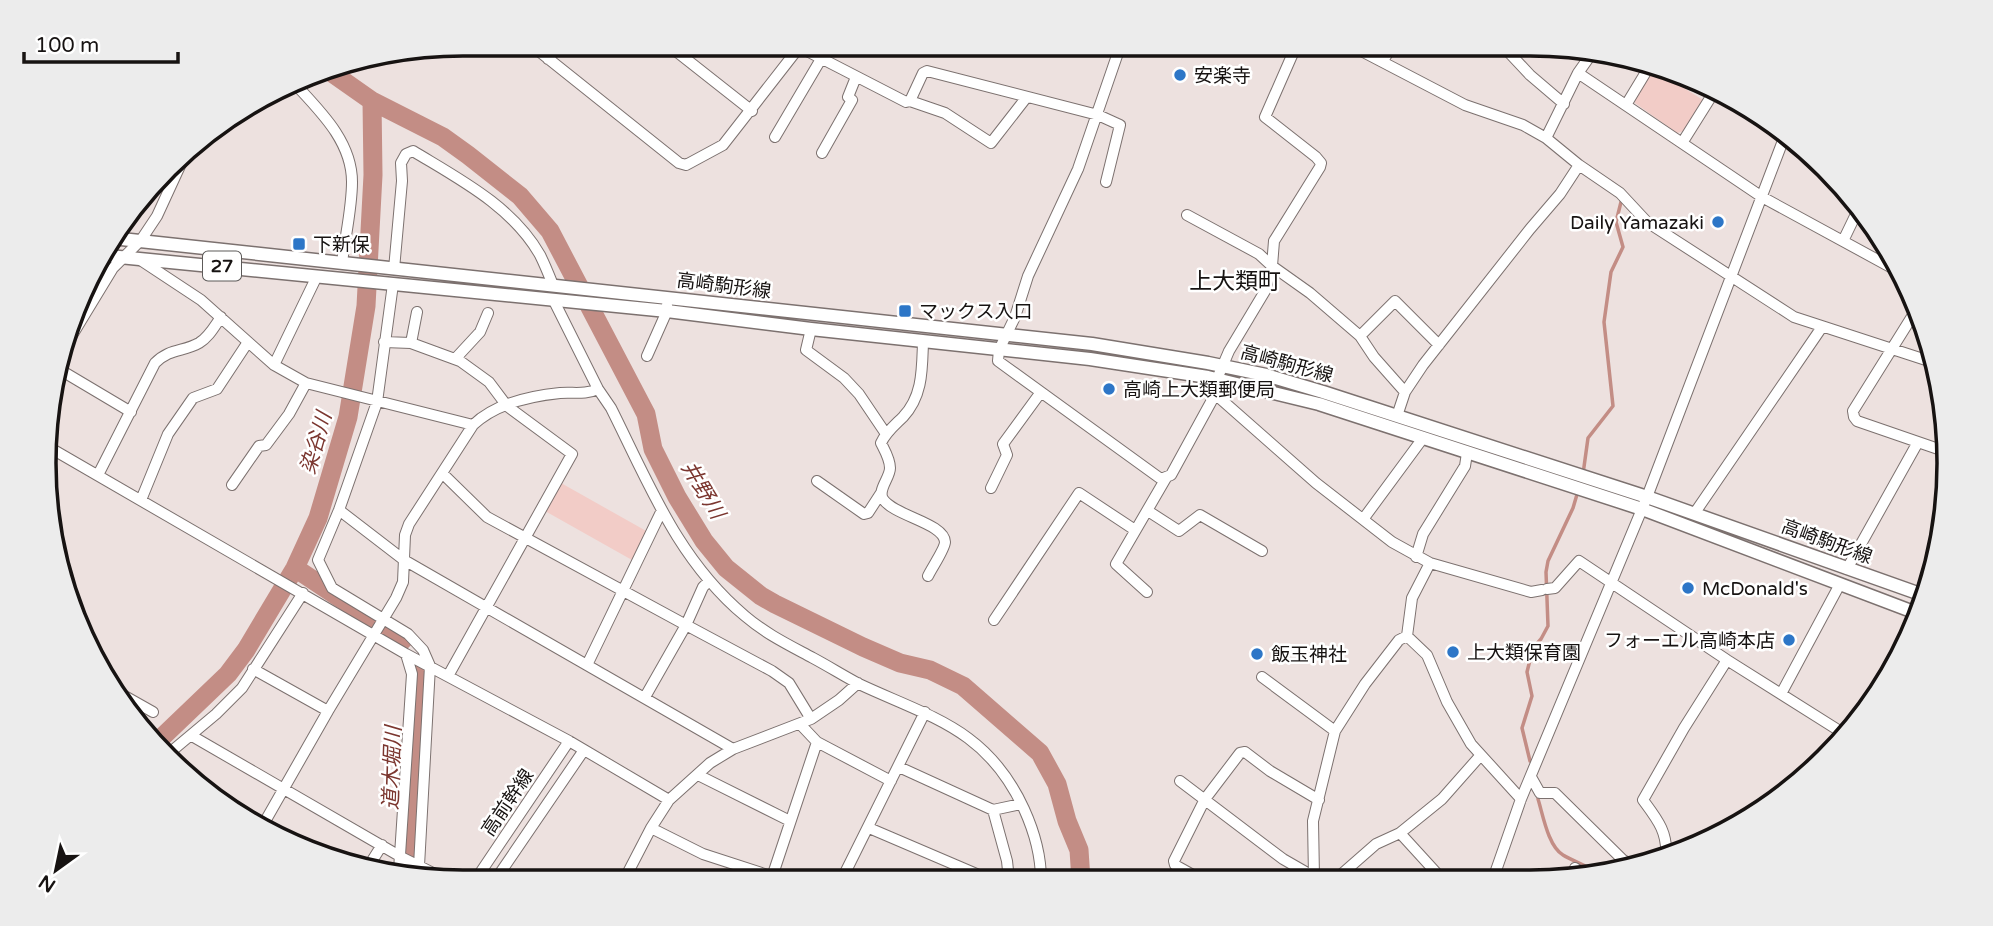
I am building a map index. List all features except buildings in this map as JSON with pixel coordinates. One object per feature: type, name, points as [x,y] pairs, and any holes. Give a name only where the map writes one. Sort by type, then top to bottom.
[{"type":"main road","name":"27","points":[[124,239],[556,286]]},
{"type":"main road","name":"27","points":[[113,257],[560,301]]},
{"type":"main road","name":"高崎駒形線","points":[[556,286],[614,293],[811,329],[1114,362],[1217,379],[1319,404],[1467,453],[1694,514],[1915,592]]},
{"type":"main road","name":"高崎駒形線","points":[[560,301],[617,307],[668,304],[1007,337],[1150,352],[1266,375],[1397,416],[1645,503],[1909,610]]},
{"type":"street","points":[[544,56],[679,163],[686,164],[723,145],[793,56]]},
{"type":"street","points":[[682,56],[752,111]]},
{"type":"street","points":[[816,56],[905,102],[945,113],[990,143],[1026,98]]},
{"type":"street","points":[[1117,56],[1078,169],[1028,276],[1007,337],[999,350],[998,362],[1161,479],[1171,475],[1215,394],[1217,379],[1229,351],[1265,291],[1272,266],[1274,241],[1316,178],[1321,163],[1265,117],[1292,56]]},
{"type":"street","points":[[1373,56],[1465,105],[1523,125],[1546,138],[1579,166],[1626,198],[1647,222],[1794,317],[1923,359]]},
{"type":"street","points":[[1383,61],[1386,56]]},
{"type":"street","points":[[1512,56],[1564,104]]},
{"type":"street","points":[[775,137],[821,59]]},
{"type":"street","points":[[1546,138],[1587,60]]},
{"type":"street","points":[[910,102],[923,73],[927,71],[1098,115],[1120,125],[1106,182]]},
{"type":"street","points":[[1578,73],[1762,197],[1884,263]]},
{"type":"street","points":[[1626,105],[1645,73]]},
{"type":"street","points":[[822,153],[852,100],[848,97],[856,77]]},
{"type":"street","points":[[301,90],[327,119],[349,158],[352,181],[344,264]]},
{"type":"street","points":[[1682,143],[1710,98]]},
{"type":"street","points":[[1496,870],[1521,799],[1645,503],[1782,143]]},
{"type":"street","points":[[391,268],[402,181],[401,163],[406,154],[413,151],[455,175],[516,224],[539,254],[556,286]]},
{"type":"street","points":[[1397,416],[1405,392],[1439,345],[1560,194],[1579,166]]},
{"type":"street","points":[[84,316],[113,268],[141,240],[157,216],[176,174]]},
{"type":"street","points":[[1187,215],[1259,254],[1310,293],[1360,336],[1374,357],[1405,392]]},
{"type":"street","points":[[1843,241],[1854,217]]},
{"type":"street","points":[[140,259],[201,300],[274,365],[306,383],[473,425]]},
{"type":"street","points":[[274,365],[317,276]]},
{"type":"street","points":[[391,284],[374,401],[339,510],[318,560],[332,588],[379,626],[406,653],[569,741],[669,800]]},
{"type":"street","points":[[560,301],[598,389],[611,408],[662,510],[683,548],[718,592],[766,633],[858,683],[950,724],[978,746],[1005,775],[1021,804],[1035,836],[1040,870]]},
{"type":"street","points":[[1360,336],[1395,301],[1439,345]]},
{"type":"street","points":[[648,356],[668,304]]},
{"type":"street","points":[[411,343],[416,312]]},
{"type":"street","points":[[455,359],[480,332],[488,313]]},
{"type":"street","points":[[98,475],[155,363],[164,354],[197,345],[208,337],[221,317]]},
{"type":"street","points":[[1910,319],[1853,411],[1854,417],[1857,421],[1936,448]]},
{"type":"street","points":[[1694,514],[1822,327]]},
{"type":"street","points":[[811,329],[806,350],[844,378],[859,394],[886,434]]},
{"type":"street","points":[[141,500],[168,434],[192,398],[217,390],[248,342]]},
{"type":"street","points":[[384,342],[411,343],[455,359],[489,382],[507,406],[572,454],[448,676]]},
{"type":"street","points":[[817,481],[864,514],[868,513],[889,476],[890,466],[881,443],[912,406],[919,393],[923,342]]},
{"type":"street","points":[[66,374],[131,412]]},
{"type":"street","points":[[232,485],[259,446],[265,445],[289,414],[306,383]]},
{"type":"street","points":[[267,819],[403,582],[408,524],[473,425],[481,418],[528,398],[562,393],[589,393],[598,389]]},
{"type":"street","points":[[991,488],[1007,455],[1003,444],[1041,392]]},
{"type":"street","points":[[1215,394],[1280,453],[1392,542],[1416,557],[1430,564],[1531,592],[1555,588],[1579,561],[1837,729]]},
{"type":"street","points":[[1364,518],[1423,438]]},
{"type":"street","points":[[1847,569],[1917,442]]},
{"type":"street","points":[[56,452],[301,592],[379,626],[408,634],[423,650],[430,666],[418,866]]},
{"type":"street","points":[[1416,557],[1423,534],[1465,466],[1467,453]]},
{"type":"street","points":[[442,473],[487,517],[772,671],[789,683],[811,719]]},
{"type":"street","points":[[1147,592],[1116,565],[1166,478]]},
{"type":"street","points":[[881,493],[882,498],[898,512],[933,527],[942,535],[945,542],[943,548],[928,576]]},
{"type":"street","points":[[995,620],[1079,493],[1135,530]]},
{"type":"street","points":[[339,510],[404,560],[733,749]]},
{"type":"street","points":[[587,665],[662,510]]},
{"type":"street","points":[[1148,511],[1179,531],[1200,515],[1262,551]]},
{"type":"street","points":[[1407,636],[1412,598],[1430,564]]},
{"type":"street","points":[[645,697],[686,625],[703,587],[709,581]]},
{"type":"street","points":[[1781,694],[1840,584]]},
{"type":"street","points":[[174,750],[242,688],[301,592]]},
{"type":"street","points":[[1316,870],[1313,821],[1335,732],[1372,675],[1399,640],[1407,636]]},
{"type":"street","points":[[1407,636],[1427,655],[1447,702],[1480,756],[1521,799]]},
{"type":"street","points":[[400,865],[412,674],[406,653]]},
{"type":"street","points":[[1667,846],[1662,826],[1643,800],[1727,660]]},
{"type":"street","points":[[253,669],[328,711]]},
{"type":"street","points":[[1262,677],[1335,732]]},
{"type":"street","points":[[629,870],[669,800],[710,763],[733,749],[811,719],[858,683]]},
{"type":"street","points":[[133,701],[153,712]]},
{"type":"street","points":[[847,870],[926,712]]},
{"type":"street","points":[[800,724],[817,742],[891,781]]},
{"type":"street","points":[[192,736],[422,868]]},
{"type":"street","name":"高前幹線","points":[[482,870],[569,741]]},
{"type":"street","points":[[774,870],[817,742]]},
{"type":"street","name":"高前幹線","points":[[502,870],[584,750]]},
{"type":"street","points":[[1184,870],[1174,862],[1205,799],[1240,753],[1245,752],[1270,771],[1319,800]]},
{"type":"street","points":[[1349,870],[1377,844],[1399,833],[1442,799],[1480,756]]},
{"type":"street","points":[[899,767],[993,810],[1021,804]]},
{"type":"street","points":[[698,775],[790,821]]},
{"type":"street","points":[[1531,777],[1540,793],[1555,793],[1622,859]]},
{"type":"street","points":[[1180,781],[1283,859],[1303,870]]},
{"type":"street","points":[[993,810],[1008,870]]},
{"type":"street","points":[[651,828],[703,854],[751,870]]},
{"type":"street","points":[[869,828],[967,870]]},
{"type":"street","points":[[1399,833],[1434,870]]},
{"type":"street","points":[[373,859],[382,845]]},
{"type":"shaded area","points":[[1648,74],[1677,84],[1703,100],[1684,131],[1677,133],[1635,103],[1634,97]]},
{"type":"shaded area","points":[[561,483],[648,532],[632,560],[545,511]]},
{"type":"waterway","name":"井野川","points":[[337,76],[372,101],[443,137],[468,155],[520,196],[550,231],[646,414],[653,449],[677,497],[704,541],[726,568],[775,604],[863,647],[900,663],[930,670],[963,686],[1040,753],[1057,784],[1067,821],[1079,850],[1080,870]]},
{"type":"waterway","name":"染谷川","points":[[162,737],[228,674],[246,650],[295,568],[318,518],[348,417],[366,306],[373,175],[372,101]]},
{"type":"waterway","points":[[1583,474],[1588,438],[1613,406],[1604,322],[1611,272],[1623,247],[1616,222],[1621,202]]},
{"type":"waterway","points":[[1530,761],[1522,728],[1532,696],[1527,672],[1533,648],[1548,626],[1548,561],[1573,508],[1578,491]]},
{"type":"waterway","name":"道木堀川","points":[[295,568],[403,640]]},
{"type":"waterway","name":"道木堀川","points":[[410,867],[421,673],[419,667]]},
{"type":"waterway","points":[[1538,799],[1553,845],[1558,851],[1585,867]]},
{"type":"place","name":"安楽寺","points":[[1180,75]]},
{"type":"place","name":"Daily Yamazaki","points":[[1718,222]]},
{"type":"place","name":"下新保","points":[[299,244]]},
{"type":"place","name":"マックス入口","points":[[905,311]]},
{"type":"place","name":"高崎上大類郵便局","points":[[1109,389]]},
{"type":"place","name":"McDonald's","points":[[1688,588]]},
{"type":"place","name":"フォーエル高崎本店","points":[[1789,640]]},
{"type":"place","name":"上大類保育園","points":[[1453,652]]},
{"type":"place","name":"飯玉神社","points":[[1257,654]]},
{"type":"district","name":"上大類町","points":[[1235,281]]}]
